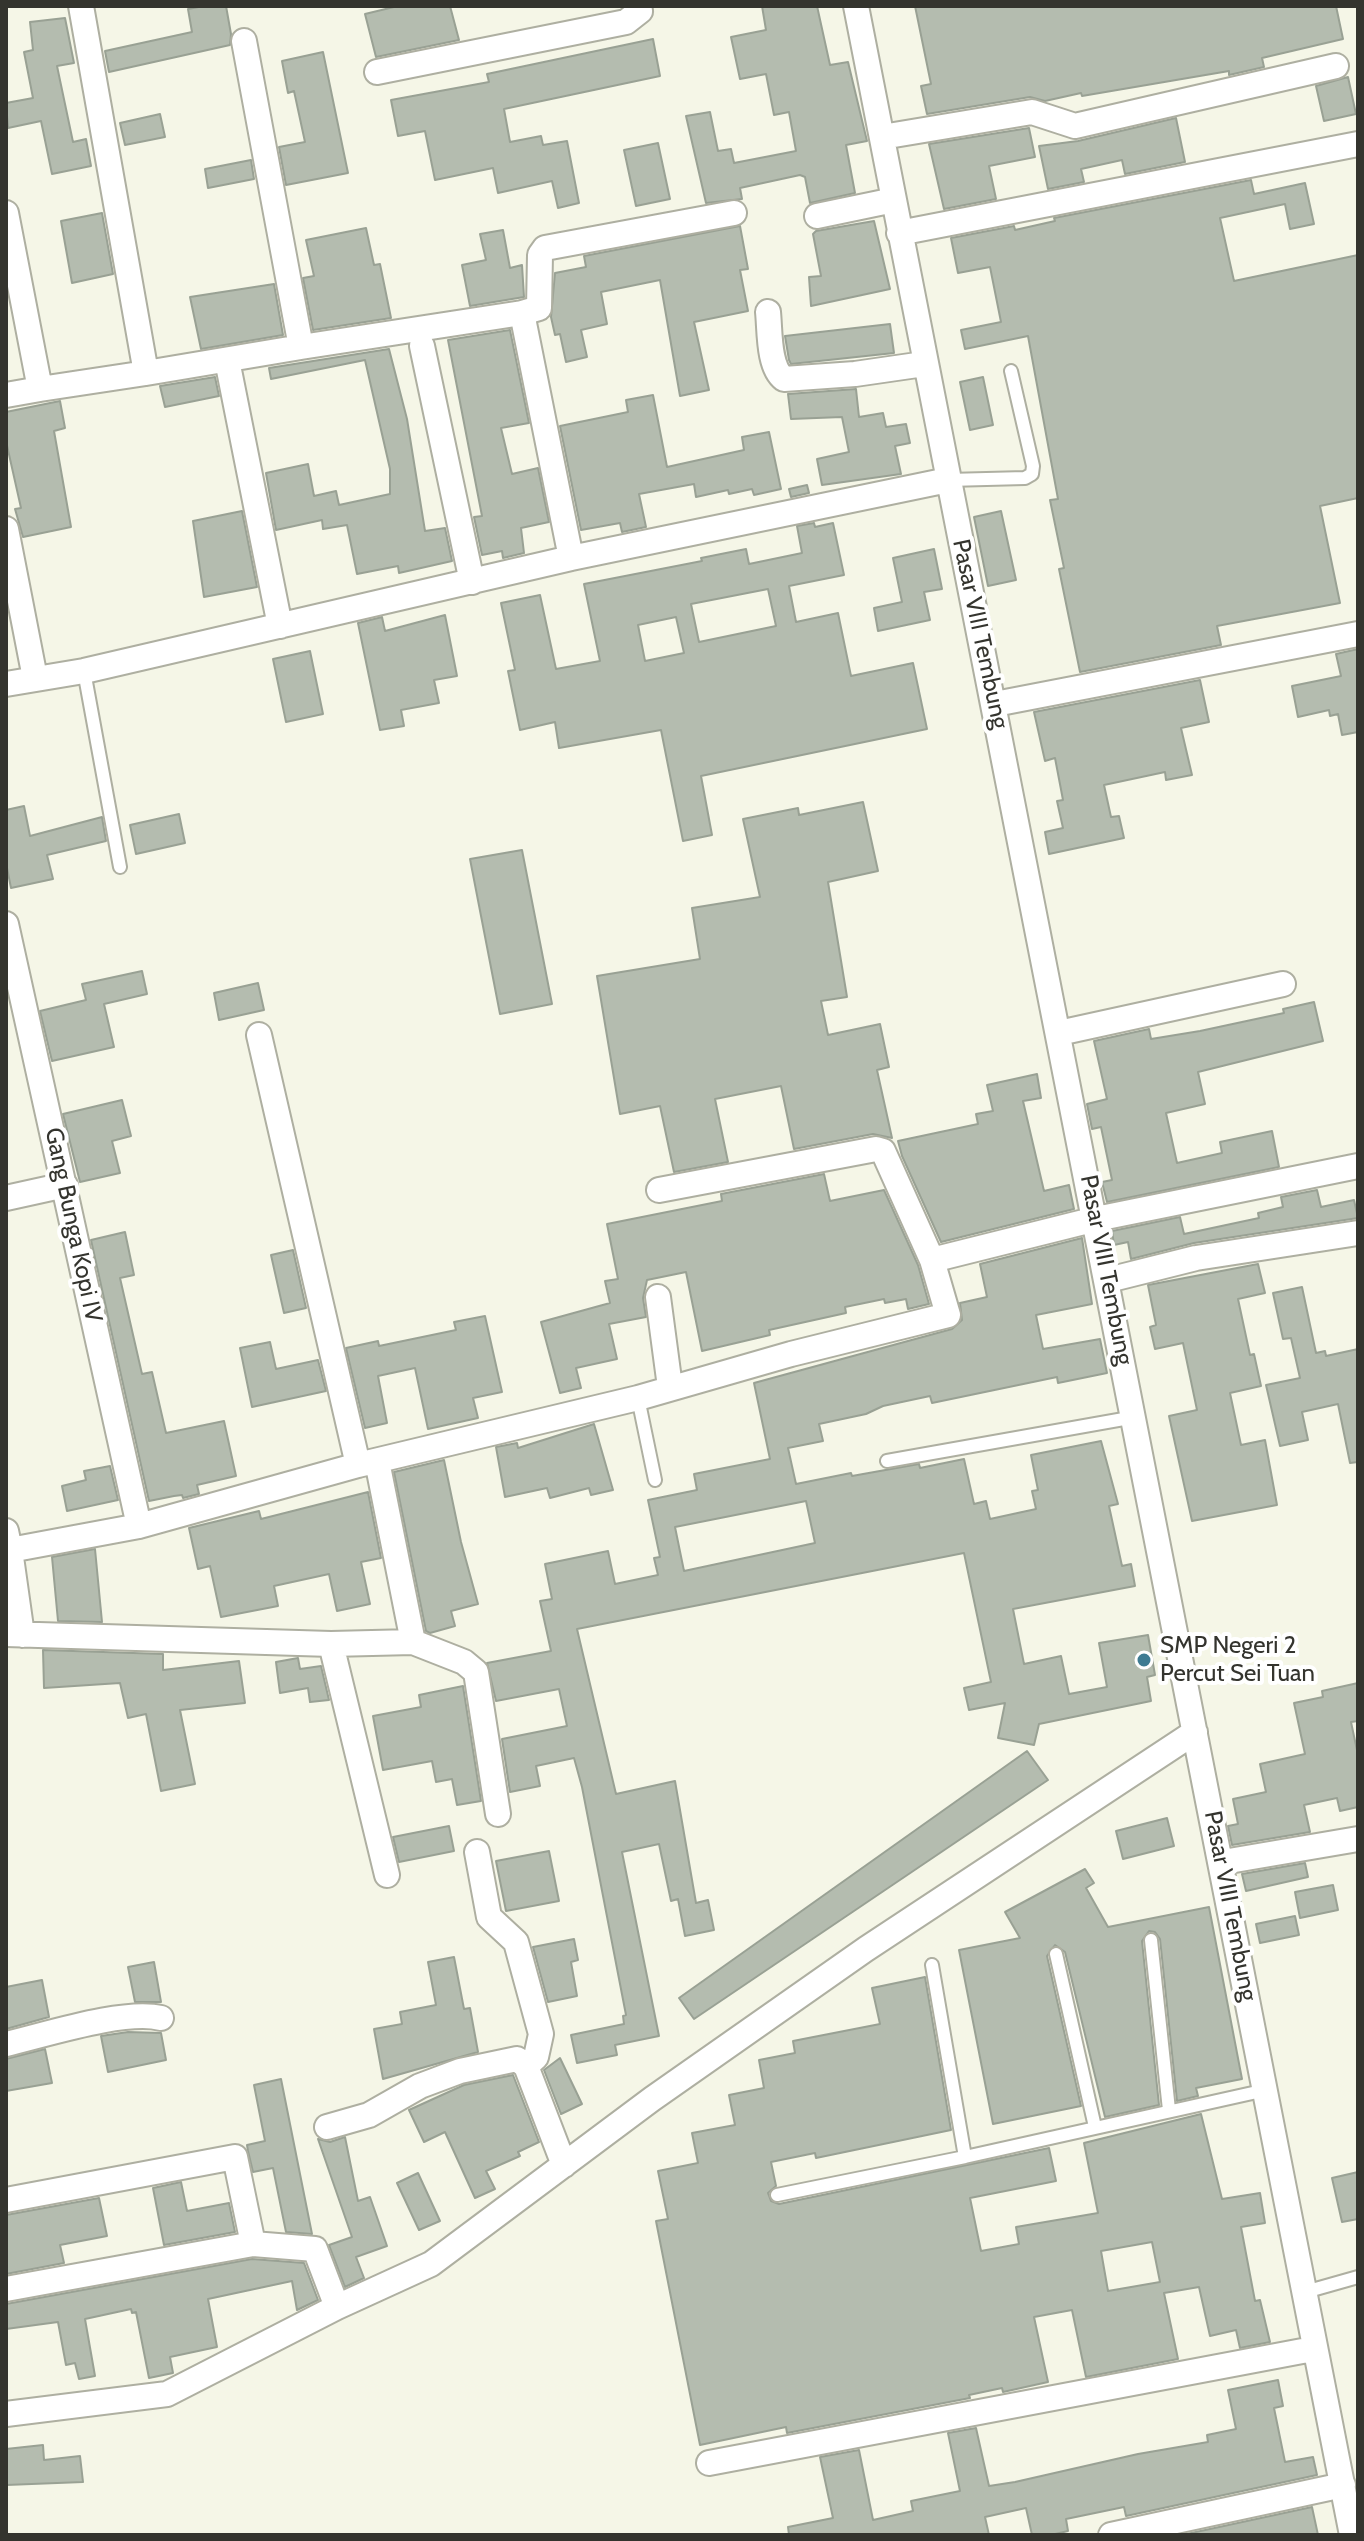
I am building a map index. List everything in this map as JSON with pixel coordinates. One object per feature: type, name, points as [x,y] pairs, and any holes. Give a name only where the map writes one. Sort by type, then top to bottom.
[{"type":"street","points":[[81,6],[146,373]]},
{"type":"street","points":[[377,72],[626,22],[640,11],[639,6]]},
{"type":"street","name":"Pasar VIII Tembung","points":[[856,6],[924,364],[994,699],[1223,1862],[1305,2292],[1313,2349],[1352,2535]]},
{"type":"street","points":[[244,41],[301,347]]},
{"type":"street","points":[[882,137],[1032,112],[1075,126],[1336,66]]},
{"type":"street","points":[[899,233],[1358,144]]},
{"type":"street","points":[[817,216],[894,200]]},
{"type":"street","points":[[6,213],[40,389]]},
{"type":"street","points":[[6,395],[522,313],[539,308],[540,255],[545,248],[734,213]]},
{"type":"street","points":[[768,312],[777,374],[784,379],[855,374],[924,364]]},
{"type":"street","points":[[522,313],[571,558]]},
{"type":"street","points":[[422,346],[472,582]]},
{"type":"street","points":[[227,360],[280,626]]},
{"type":"street","points":[[6,684],[84,671],[571,558],[948,480]]},
{"type":"street","points":[[6,529],[35,678]]},
{"type":"street","points":[[994,699],[1358,634]]},
{"type":"street","name":"Gang Bunga Kopi IV","points":[[6,924],[139,1526]]},
{"type":"street","points":[[1059,1033],[1283,984]]},
{"type":"street","points":[[259,1035],[413,1642]]},
{"type":"street","points":[[498,1814],[476,1672],[464,1662],[413,1642],[331,1644],[14,1635],[8,1541],[139,1526],[368,1463],[638,1398],[670,1387],[945,1318],[949,1310],[932,1260],[888,1155],[876,1149],[659,1190]]},
{"type":"street","points":[[932,1260],[1096,1219],[1358,1166]]},
{"type":"street","points":[[6,1198],[65,1185]]},
{"type":"street","points":[[1108,1280],[1196,1258],[1358,1233]]},
{"type":"street","points":[[658,1297],[670,1387]]},
{"type":"street","points":[[331,1644],[387,1875]]},
{"type":"street","points":[[6,2414],[167,2394],[337,2307],[431,2264],[866,1949],[1197,1738]]},
{"type":"street","points":[[1223,1862],[1358,1839]]},
{"type":"street","points":[[477,1852],[489,1917],[516,1942],[541,2034],[536,2057],[526,2066]]},
{"type":"street","points":[[6,2044],[94,2023],[146,2016],[161,2018]]},
{"type":"street","points":[[327,2127],[369,2115],[402,2093],[460,2071],[517,2059],[526,2066],[564,2165]]},
{"type":"street","points":[[6,2200],[232,2157],[237,2160],[253,2244]]},
{"type":"street","points":[[6,2289],[253,2244],[315,2249],[337,2307]]},
{"type":"street","points":[[709,2463],[1313,2349]]},
{"type":"street","points":[[1111,2535],[1343,2485]]},
{"type":"lane","points":[[948,480],[1025,478],[1032,474],[1033,466],[1011,371]]},
{"type":"lane","points":[[994,699],[1358,622]]},
{"type":"lane","points":[[84,671],[120,867]]},
{"type":"lane","points":[[638,1398],[655,1480]]},
{"type":"lane","points":[[887,1461],[1135,1417]]},
{"type":"lane","points":[[1151,1940],[1169,2110]]},
{"type":"lane","points":[[1056,1954],[1095,2127]]},
{"type":"lane","points":[[932,1965],[965,2157]]},
{"type":"lane","points":[[777,2195],[1266,2090]]},
{"type":"lane","points":[[1305,2292],[1358,2277]]},
{"type":"building","points":[[226,6],[230,45],[109,72],[105,51],[192,32],[188,9]]},
{"type":"building","points":[[398,6],[450,6],[459,40],[376,57],[365,14]]},
{"type":"building","points":[[762,6],[817,6],[830,65],[848,62],[867,141],[846,145],[855,193],[810,203],[805,177],[800,175],[740,188],[742,199],[706,203],[686,116],[710,112],[718,151],[731,149],[734,163],[796,151],[789,112],[774,115],[766,74],[740,79],[731,37],[766,30]]},
{"type":"building","points":[[915,6],[1336,6],[1343,39],[1262,58],[1264,67],[1229,75],[1229,71],[1082,96],[1081,93],[1045,101],[1030,97],[927,114],[921,86],[931,84]]},
{"type":"building","points":[[65,18],[74,63],[57,66],[73,142],[86,139],[91,166],[52,174],[41,121],[8,128],[6,103],[33,98],[24,52],[33,50],[30,22]]},
{"type":"building","points":[[653,39],[660,76],[504,109],[510,142],[541,136],[543,145],[567,141],[579,203],[558,208],[552,181],[498,193],[493,168],[435,180],[425,131],[398,136],[391,100],[489,82],[487,74]]},
{"type":"building","points":[[323,52],[348,173],[286,185],[279,147],[305,142],[294,91],[288,93],[282,61]]},
{"type":"building","points":[[1348,77],[1356,114],[1324,121],[1316,86]]},
{"type":"building","points":[[160,114],[165,137],[125,145],[120,123]]},
{"type":"building","points":[[1176,118],[1185,162],[1125,174],[1122,160],[1081,169],[1084,182],[1048,189],[1039,146],[1078,141]]},
{"type":"building","points":[[1029,128],[1035,157],[989,166],[996,199],[944,209],[929,144]]},
{"type":"building","points":[[658,143],[670,199],[636,206],[624,150]]},
{"type":"building","points":[[251,160],[254,179],[208,188],[205,169]]},
{"type":"building","points":[[1251,180],[1254,194],[1305,183],[1314,224],[1290,229],[1285,204],[1220,218],[1234,281],[1358,255],[1358,498],[1320,506],[1340,603],[1217,626],[1221,645],[1080,672],[1059,569],[1064,568],[1050,500],[1058,499],[1028,336],[965,349],[961,330],[1001,322],[990,267],[958,273],[951,238],[1014,226],[1015,230],[1055,221],[1054,218]]},
{"type":"building","points":[[102,213],[113,274],[72,283],[61,221]]},
{"type":"building","points":[[874,221],[890,289],[811,306],[809,277],[821,276],[813,234]]},
{"type":"building","points":[[740,226],[748,269],[740,270],[748,311],[694,322],[709,390],[680,396],[660,280],[601,292],[607,324],[581,330],[587,357],[566,362],[560,334],[555,335],[551,317],[555,273],[586,267],[584,256]]},
{"type":"building","points":[[366,228],[374,265],[380,264],[391,318],[313,330],[303,278],[314,276],[306,240]]},
{"type":"building","points":[[503,230],[510,268],[522,265],[524,297],[470,306],[462,265],[486,260],[480,234]]},
{"type":"building","points":[[274,284],[283,335],[201,349],[190,297]]},
{"type":"building","points":[[890,324],[894,353],[791,364],[789,360],[785,336]]},
{"type":"building","points":[[510,330],[529,423],[501,428],[512,474],[538,468],[549,522],[521,528],[524,553],[503,558],[502,551],[482,555],[474,517],[482,516],[448,340]]},
{"type":"building","points":[[389,349],[407,419],[425,531],[445,528],[452,561],[399,573],[398,566],[357,574],[347,525],[323,529],[322,520],[276,530],[266,473],[308,464],[314,496],[336,491],[339,505],[390,494],[390,469],[365,360],[271,379],[269,368]]},
{"type":"building","points":[[215,377],[219,396],[165,407],[160,386]]},
{"type":"building","points":[[983,377],[993,425],[970,430],[960,382]]},
{"type":"building","points":[[856,389],[859,417],[883,413],[886,427],[906,424],[910,443],[895,446],[901,474],[822,485],[817,459],[849,452],[842,417],[791,419],[788,394]]},
{"type":"building","points":[[653,395],[667,467],[744,450],[742,437],[769,432],[781,489],[754,495],[752,489],[729,494],[728,490],[696,497],[694,484],[639,494],[646,527],[622,532],[620,523],[581,530],[560,426],[628,412],[626,400]]},
{"type":"building","points":[[60,401],[65,428],[54,431],[71,527],[23,537],[15,509],[21,508],[6,441],[6,412]]},
{"type":"building","points":[[807,485],[809,493],[791,497],[789,489]]},
{"type":"building","points":[[242,511],[257,587],[204,597],[193,521]]},
{"type":"building","points":[[1001,511],[1016,580],[988,586],[974,517]]},
{"type":"building","points":[[814,523],[815,527],[833,523],[844,575],[789,586],[796,622],[838,613],[851,676],[913,663],[927,729],[701,776],[712,835],[683,841],[661,730],[559,748],[555,722],[520,730],[508,671],[515,670],[501,603],[540,595],[556,669],[600,661],[584,584],[702,561],[701,558],[746,549],[749,564],[802,553],[797,526]],"holes":[[[768,589],[776,626],[699,642],[691,604]],[[676,617],[684,653],[645,661],[638,625]]]},
{"type":"building","points":[[934,549],[942,589],[924,592],[930,620],[878,631],[874,608],[902,602],[893,558]]},
{"type":"building","points":[[445,615],[457,676],[434,680],[439,703],[401,710],[404,726],[380,730],[358,623],[382,617],[385,631]]},
{"type":"building","points":[[1358,649],[1358,732],[1342,735],[1338,714],[1330,716],[1329,710],[1298,717],[1292,686],[1341,676],[1336,654]]},
{"type":"building","points":[[310,651],[323,714],[286,722],[273,659]]},
{"type":"building","points":[[1200,680],[1209,722],[1181,728],[1192,775],[1166,780],[1165,772],[1104,785],[1111,817],[1119,816],[1124,838],[1049,854],[1045,832],[1063,828],[1057,801],[1063,800],[1055,758],[1045,761],[1034,712]]},
{"type":"building","points":[[863,802],[878,871],[828,882],[847,997],[821,1001],[828,1035],[880,1024],[889,1067],[877,1070],[892,1138],[873,1134],[794,1149],[781,1086],[715,1099],[728,1162],[674,1172],[660,1106],[620,1114],[597,976],[700,959],[692,908],[760,897],[743,819],[798,808],[799,815]]},
{"type":"building","points":[[24,806],[30,836],[102,817],[106,841],[47,855],[53,879],[11,888],[6,863],[6,810]]},
{"type":"building","points":[[179,814],[185,843],[136,854],[130,825]]},
{"type":"building","points":[[522,850],[552,1004],[500,1014],[470,859]]},
{"type":"building","points":[[142,971],[147,994],[104,1004],[114,1047],[52,1061],[40,1011],[86,1000],[82,984]]},
{"type":"building","points":[[258,983],[264,1010],[219,1020],[214,993]]},
{"type":"building","points":[[1314,1002],[1323,1041],[1198,1072],[1205,1104],[1166,1113],[1177,1163],[1222,1153],[1220,1142],[1272,1131],[1279,1167],[1107,1202],[1102,1182],[1112,1180],[1101,1127],[1092,1129],[1087,1104],[1107,1099],[1094,1041],[1149,1029],[1151,1039],[1200,1031],[1284,1013],[1283,1009]]},
{"type":"building","points":[[1037,1074],[1041,1098],[1023,1101],[1044,1191],[1069,1185],[1074,1209],[941,1242],[898,1141],[978,1124],[976,1114],[993,1111],[987,1085]]},
{"type":"building","points":[[122,1100],[131,1136],[112,1141],[120,1173],[80,1182],[63,1114]]},
{"type":"building","points":[[824,1174],[830,1201],[884,1190],[918,1265],[929,1304],[908,1309],[906,1299],[885,1303],[884,1299],[845,1307],[846,1313],[769,1330],[770,1335],[702,1351],[686,1272],[647,1280],[643,1298],[646,1317],[609,1324],[617,1359],[576,1368],[581,1388],[560,1393],[541,1322],[610,1303],[605,1281],[618,1279],[607,1224],[722,1201],[721,1194]]},
{"type":"building","points":[[1317,1190],[1321,1207],[1354,1200],[1358,1218],[1194,1243],[1131,1259],[1128,1242],[1114,1245],[1112,1231],[1180,1217],[1184,1234],[1259,1218],[1258,1213],[1283,1207],[1281,1197]]},
{"type":"building","points":[[125,1232],[134,1275],[120,1278],[142,1374],[152,1372],[166,1433],[224,1421],[236,1476],[197,1485],[199,1494],[183,1498],[182,1495],[149,1501],[91,1240]]},
{"type":"building","points":[[1082,1238],[1092,1304],[1036,1315],[1043,1349],[1100,1339],[1107,1373],[1058,1383],[1057,1377],[932,1403],[930,1396],[819,1424],[823,1441],[788,1448],[796,1484],[851,1473],[852,1476],[919,1464],[920,1468],[964,1459],[974,1504],[986,1501],[990,1519],[1036,1509],[1032,1491],[1038,1490],[1031,1455],[1101,1441],[1118,1504],[1109,1506],[1122,1566],[1131,1564],[1135,1586],[1013,1609],[1024,1664],[1061,1656],[1069,1694],[1107,1687],[1099,1643],[1148,1635],[1155,1675],[1147,1677],[1151,1701],[1039,1724],[1034,1745],[998,1738],[1005,1703],[969,1710],[964,1688],[991,1682],[964,1553],[577,1629],[616,1794],[675,1781],[696,1903],[708,1900],[714,1930],[685,1936],[678,1899],[671,1901],[659,1844],[622,1852],[659,2036],[615,2045],[617,2055],[577,2063],[571,2035],[624,2024],[623,2016],[626,2015],[582,1787],[574,1758],[536,1766],[540,1786],[510,1792],[502,1739],[567,1726],[559,1689],[496,1701],[487,1663],[551,1651],[540,1601],[552,1599],[545,1564],[608,1551],[615,1584],[658,1575],[654,1558],[660,1557],[648,1500],[697,1490],[694,1474],[770,1459],[754,1383],[952,1329],[962,1320],[960,1303],[987,1297],[980,1264]],"holes":[[[806,1501],[815,1543],[684,1571],[675,1527]]]},
{"type":"building","points":[[293,1250],[306,1308],[284,1313],[271,1255]]},
{"type":"building","points":[[1258,1264],[1265,1293],[1238,1299],[1250,1355],[1254,1354],[1261,1386],[1230,1393],[1241,1445],[1265,1440],[1277,1505],[1192,1521],[1169,1416],[1197,1410],[1183,1343],[1155,1349],[1150,1327],[1156,1325],[1148,1285]]},
{"type":"building","points":[[1302,1287],[1316,1353],[1325,1351],[1326,1356],[1358,1349],[1358,1462],[1350,1463],[1338,1404],[1302,1412],[1308,1440],[1280,1446],[1266,1385],[1300,1378],[1291,1338],[1283,1339],[1273,1293]]},
{"type":"building","points":[[485,1316],[502,1392],[473,1398],[478,1418],[428,1429],[415,1368],[378,1376],[387,1423],[365,1428],[346,1348],[378,1341],[379,1346],[456,1330],[454,1322]]},
{"type":"building","points":[[270,1342],[276,1369],[318,1360],[326,1391],[252,1407],[240,1348]]},
{"type":"building","points":[[594,1424],[613,1490],[591,1495],[589,1488],[550,1498],[547,1488],[505,1497],[496,1447],[517,1443],[518,1448]]},
{"type":"building","points":[[444,1460],[478,1604],[451,1611],[455,1626],[430,1633],[426,1631],[394,1472]]},
{"type":"building","points":[[110,1466],[118,1500],[67,1511],[62,1486],[86,1480],[84,1471]]},
{"type":"building","points":[[368,1492],[381,1558],[361,1562],[370,1604],[337,1611],[329,1574],[274,1586],[278,1606],[221,1617],[210,1566],[198,1569],[189,1528],[259,1511],[261,1519]]},
{"type":"building","points":[[95,1549],[102,1622],[58,1621],[52,1557]]},
{"type":"building","points":[[43,1650],[163,1654],[163,1670],[239,1661],[245,1703],[180,1710],[195,1784],[161,1791],[146,1714],[128,1718],[120,1683],[44,1688]]},
{"type":"building","points":[[298,1658],[300,1669],[321,1666],[329,1700],[310,1702],[308,1688],[280,1693],[276,1662]]},
{"type":"building","points":[[1358,1683],[1358,1721],[1351,1722],[1358,1755],[1358,1807],[1340,1811],[1337,1798],[1304,1805],[1310,1832],[1232,1845],[1228,1826],[1238,1824],[1233,1799],[1266,1792],[1260,1764],[1305,1754],[1294,1703],[1323,1697],[1322,1691]]},
{"type":"building","points":[[463,1686],[481,1801],[457,1805],[452,1779],[436,1782],[432,1761],[383,1770],[373,1716],[421,1707],[419,1695]]},
{"type":"building","points":[[1027,1751],[1048,1780],[694,2019],[679,1998]]},
{"type":"building","points":[[1167,1818],[1174,1846],[1123,1859],[1116,1831]]},
{"type":"building","points":[[449,1826],[454,1851],[399,1862],[393,1837]]},
{"type":"building","points":[[549,1851],[559,1901],[506,1911],[496,1861]]},
{"type":"building","points":[[1305,1863],[1308,1877],[1246,1891],[1242,1874]]},
{"type":"building","points":[[1085,1869],[1094,1883],[1086,1888],[1108,1927],[1209,1907],[1242,2079],[1196,2088],[1198,2096],[1177,2101],[1160,1939],[1155,1932],[1149,1931],[1142,1941],[1159,2105],[1105,2117],[1065,1952],[1055,1945],[1047,1956],[1081,2106],[993,2124],[959,1950],[1020,1938],[1005,1912]]},
{"type":"building","points":[[1333,1885],[1338,1910],[1300,1918],[1295,1892]]},
{"type":"building","points":[[1295,1916],[1299,1935],[1260,1943],[1256,1924]]},
{"type":"building","points":[[574,1939],[578,1960],[571,1962],[577,1996],[548,2002],[533,1947]]},
{"type":"building","points":[[454,1957],[464,2009],[470,2008],[478,2052],[383,2079],[374,2029],[402,2024],[400,2012],[436,2005],[428,1962]]},
{"type":"building","points":[[154,1962],[161,2002],[135,2002],[128,1967]]},
{"type":"building","points":[[925,1977],[951,2130],[816,2158],[815,2153],[771,2162],[776,2186],[768,2193],[771,2201],[779,2204],[1049,2148],[1056,2181],[970,2198],[981,2251],[1019,2244],[1016,2227],[1098,2213],[1084,2143],[1201,2114],[1222,2199],[1260,2193],[1265,2223],[1241,2227],[1255,2301],[1260,2300],[1270,2342],[1240,2348],[1236,2330],[1210,2336],[1199,2287],[1164,2293],[1178,2359],[1086,2377],[1072,2310],[1034,2317],[1048,2382],[1003,2392],[1002,2388],[969,2395],[970,2398],[787,2433],[786,2427],[700,2445],[656,2221],[668,2219],[658,2171],[698,2163],[692,2133],[735,2125],[729,2095],[764,2088],[759,2060],[795,2053],[793,2041],[880,2024],[872,1988]],"holes":[[[1152,2242],[1160,2282],[1108,2291],[1101,2251]]]},
{"type":"building","points":[[42,1980],[49,2017],[6,2029],[6,1987]]},
{"type":"building","points":[[128,2032],[161,2033],[166,2060],[108,2072],[101,2036]]},
{"type":"building","points":[[45,2049],[52,2083],[6,2091],[6,2059]]},
{"type":"building","points":[[560,2058],[582,2104],[561,2114],[544,2070]]},
{"type":"building","points":[[513,2075],[539,2142],[518,2152],[520,2156],[486,2171],[495,2189],[475,2198],[445,2132],[424,2142],[409,2110],[464,2085]]},
{"type":"building","points":[[281,2079],[312,2234],[286,2232],[273,2168],[253,2172],[248,2151],[247,2145],[265,2141],[254,2085]]},
{"type":"building","points":[[345,2137],[358,2201],[370,2197],[387,2246],[356,2257],[364,2278],[345,2287],[329,2245],[352,2237],[318,2139],[330,2142]]},
{"type":"building","points":[[1358,2172],[1358,2219],[1342,2222],[1332,2178]]},
{"type":"building","points":[[418,2173],[440,2221],[419,2230],[397,2183]]},
{"type":"building","points":[[181,2182],[187,2211],[229,2203],[235,2232],[164,2245],[153,2188]]},
{"type":"building","points":[[99,2198],[107,2236],[60,2245],[64,2263],[6,2274],[6,2215]]},
{"type":"building","points":[[252,2259],[304,2263],[318,2300],[297,2310],[292,2281],[208,2299],[217,2347],[170,2357],[173,2373],[149,2378],[136,2312],[132,2313],[131,2309],[85,2319],[95,2376],[79,2379],[75,2363],[66,2365],[58,2322],[6,2329],[6,2304]]},
{"type":"building","points":[[1278,2380],[1283,2406],[1274,2408],[1285,2462],[1313,2457],[1317,2475],[1126,2516],[1124,2507],[1066,2519],[1068,2531],[1051,2535],[1032,2535],[1026,2508],[985,2517],[989,2535],[789,2535],[788,2527],[833,2518],[820,2457],[859,2450],[873,2520],[913,2511],[911,2501],[960,2491],[948,2433],[976,2428],[989,2486],[1015,2482],[1138,2454],[1208,2442],[1207,2435],[1236,2429],[1228,2390]]},
{"type":"building","points":[[43,2445],[44,2460],[80,2456],[83,2482],[6,2485],[6,2449]]},
{"type":"building","points":[[1312,2507],[1318,2535],[1182,2535]]},
{"type":"place","name":"SMP Negeri 2 Percut Sei Tuan","points":[[1144,1660]]}]
